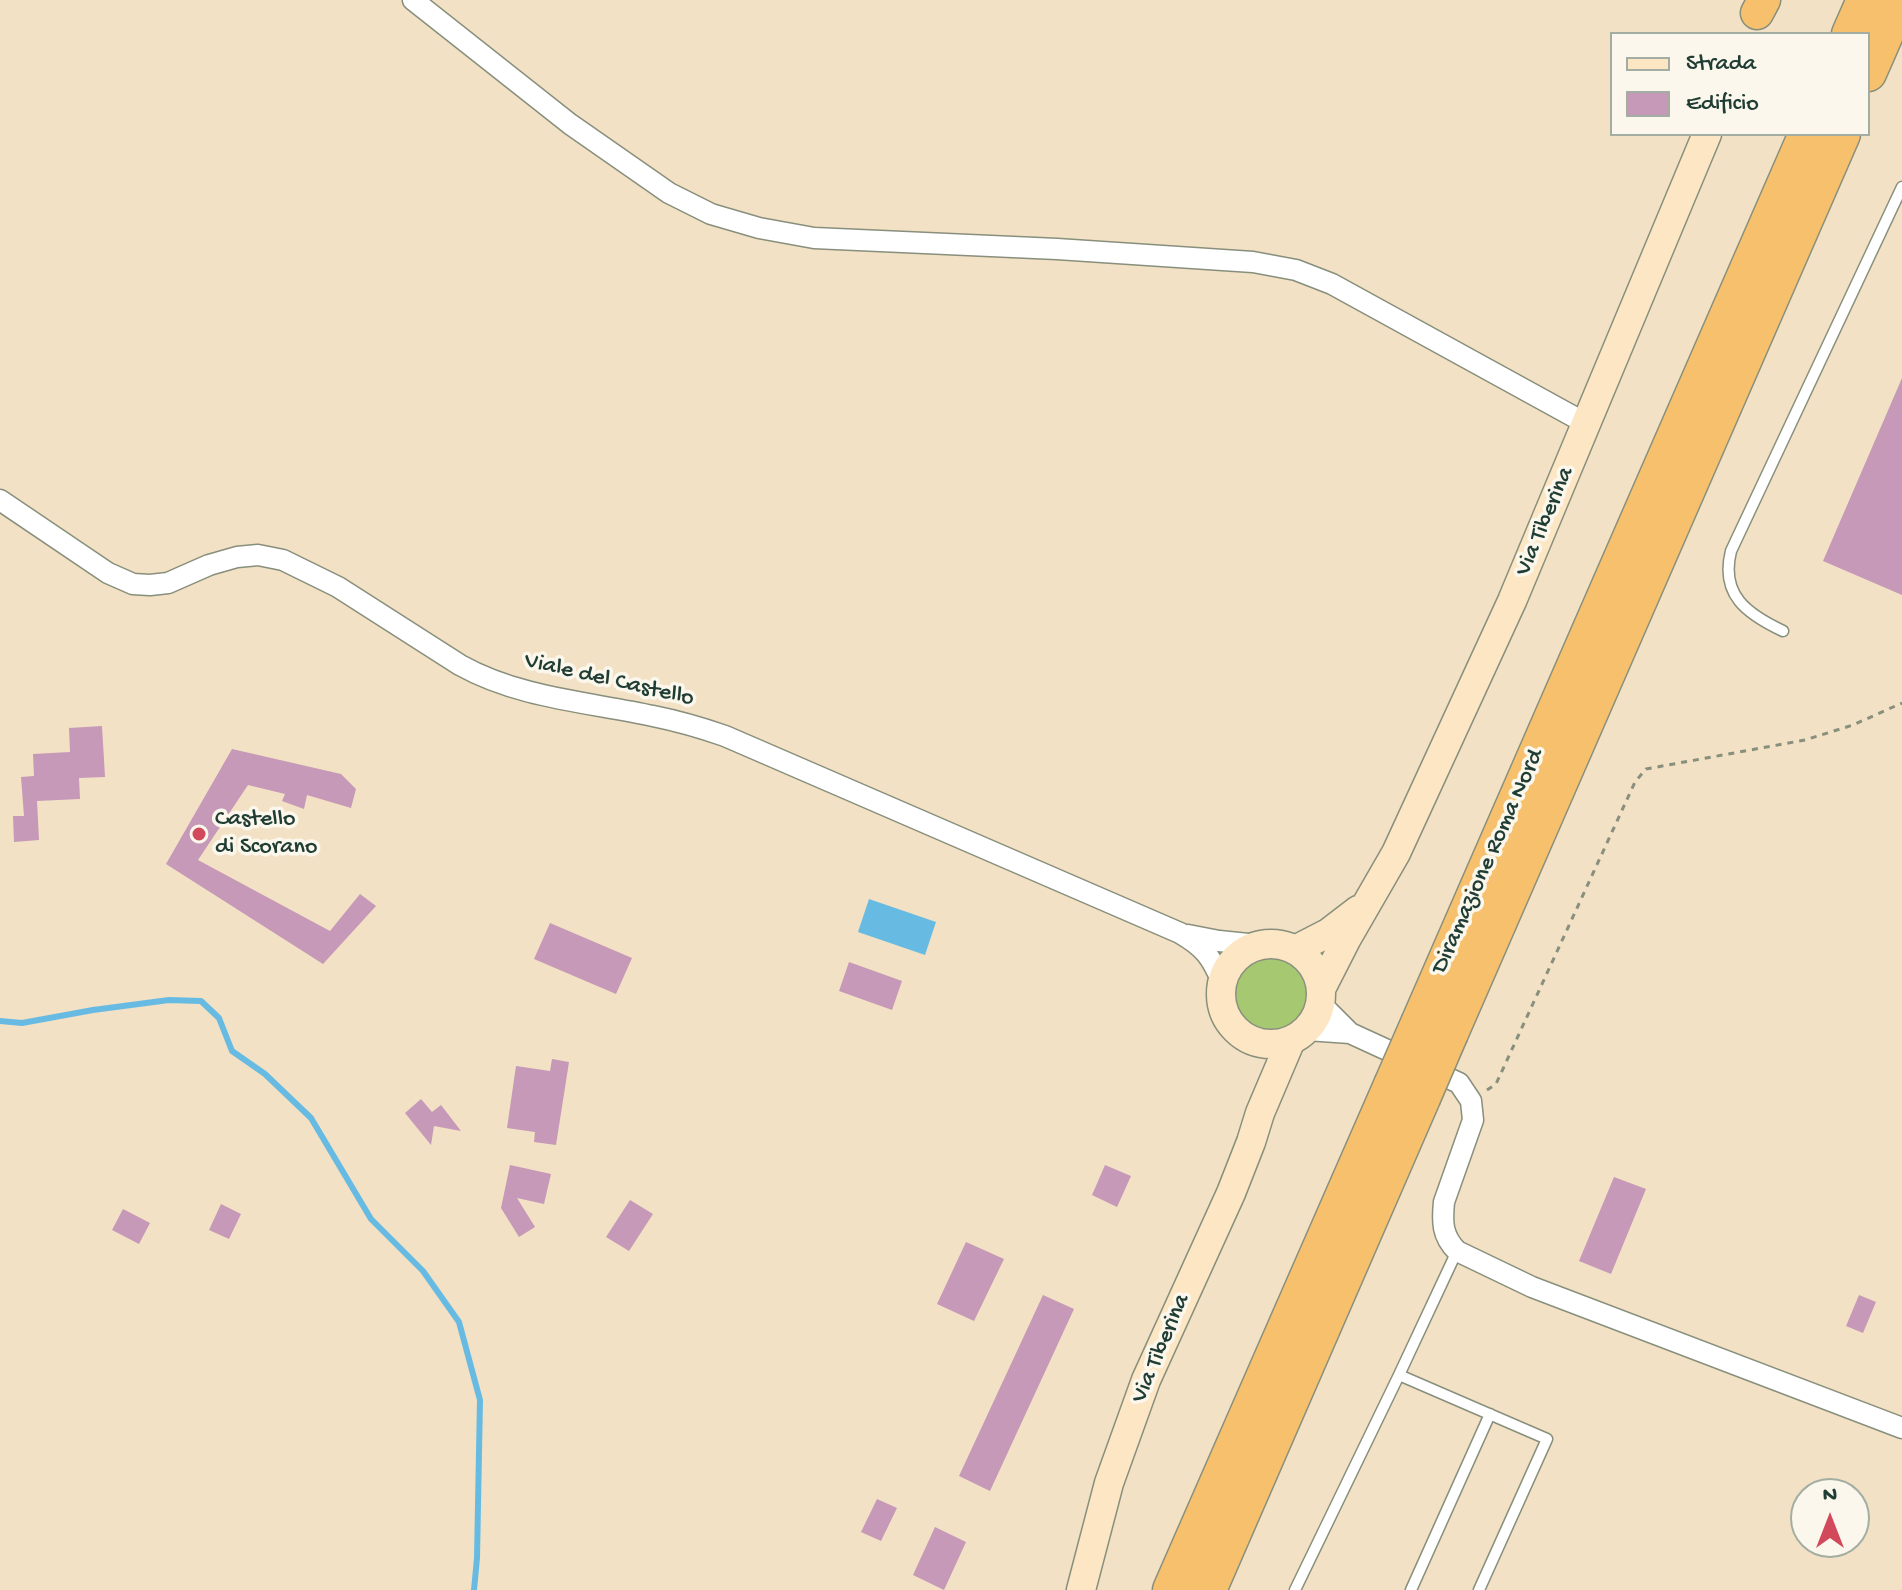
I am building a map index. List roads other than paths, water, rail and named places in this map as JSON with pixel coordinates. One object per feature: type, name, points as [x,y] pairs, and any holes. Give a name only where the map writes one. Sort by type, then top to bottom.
[{"type":"highway","points":[[1851,32],[1865,0]]},
{"type":"highway","points":[[1870,68],[1900,0]]},
{"type":"highway","name":"Diramazione Roma Nord","points":[[1208,1590],[1407,1092],[1806,136]]},
{"type":"highway","name":"Diramazione Roma Nord","points":[[1435,1027],[1841,136]]},
{"type":"highway","name":"Diramazione Roma Nord","points":[[1171,1590],[1407,1092]]},
{"type":"main road","name":"Via Tiberina","points":[[1321,996],[1347,938],[1396,853],[1499,629],[1706,136]]},
{"type":"main road","points":[[1295,950],[1328,933],[1368,902]]},
{"type":"main road","points":[[1240,1033],[1264,1044],[1278,1044],[1299,1035],[1315,1018],[1321,996],[1317,973],[1308,960],[1283,945],[1258,945],[1235,959],[1222,982],[1224,1010],[1256,1063],[1260,1113]]},
{"type":"main road","name":"Via Tiberina","points":[[1081,1590],[1109,1483],[1146,1380],[1231,1193],[1260,1113],[1299,1035]]},
{"type":"main road","points":[[1069,1590],[1109,1483]]},
{"type":"street","points":[[413,0],[570,124],[669,193],[711,214],[759,228],[814,238],[1253,262],[1296,270],[1332,284],[1587,424]]},
{"type":"street","name":"Viale del Castello","points":[[0,500],[108,573],[133,584],[168,583],[237,557],[258,555],[283,560],[338,587],[476,673],[537,694],[653,716],[735,740],[1180,933]]},
{"type":"street","points":[[1180,933],[1258,945]]},
{"type":"street","points":[[1180,933],[1206,951],[1222,982]]},
{"type":"street","points":[[1321,996],[1350,1033]]},
{"type":"street","points":[[1299,1035],[1350,1033],[1459,1083],[1471,1101],[1473,1120],[1442,1216],[1443,1230],[1457,1251],[1532,1287],[1902,1428]]},
{"type":"lane","points":[[1783,631],[1751,613],[1733,593],[1728,574],[1731,551],[1902,187]]},
{"type":"lane","points":[[1295,1590],[1457,1251]]},
{"type":"lane","points":[[1399,1375],[1547,1439],[1479,1590]]},
{"type":"lane","points":[[1411,1590],[1490,1414]]},
{"type":"water","points":[[869,899],[936,922],[925,955],[858,932]]},
{"type":"waterway","points":[[0,1021],[22,1023],[169,1000],[201,1001],[219,1018],[232,1051],[265,1074],[311,1118],[371,1219],[423,1271],[459,1322],[480,1400],[474,1590]]},
{"type":"place","name":"Castello di Scorano","points":[[199,834]]}]
